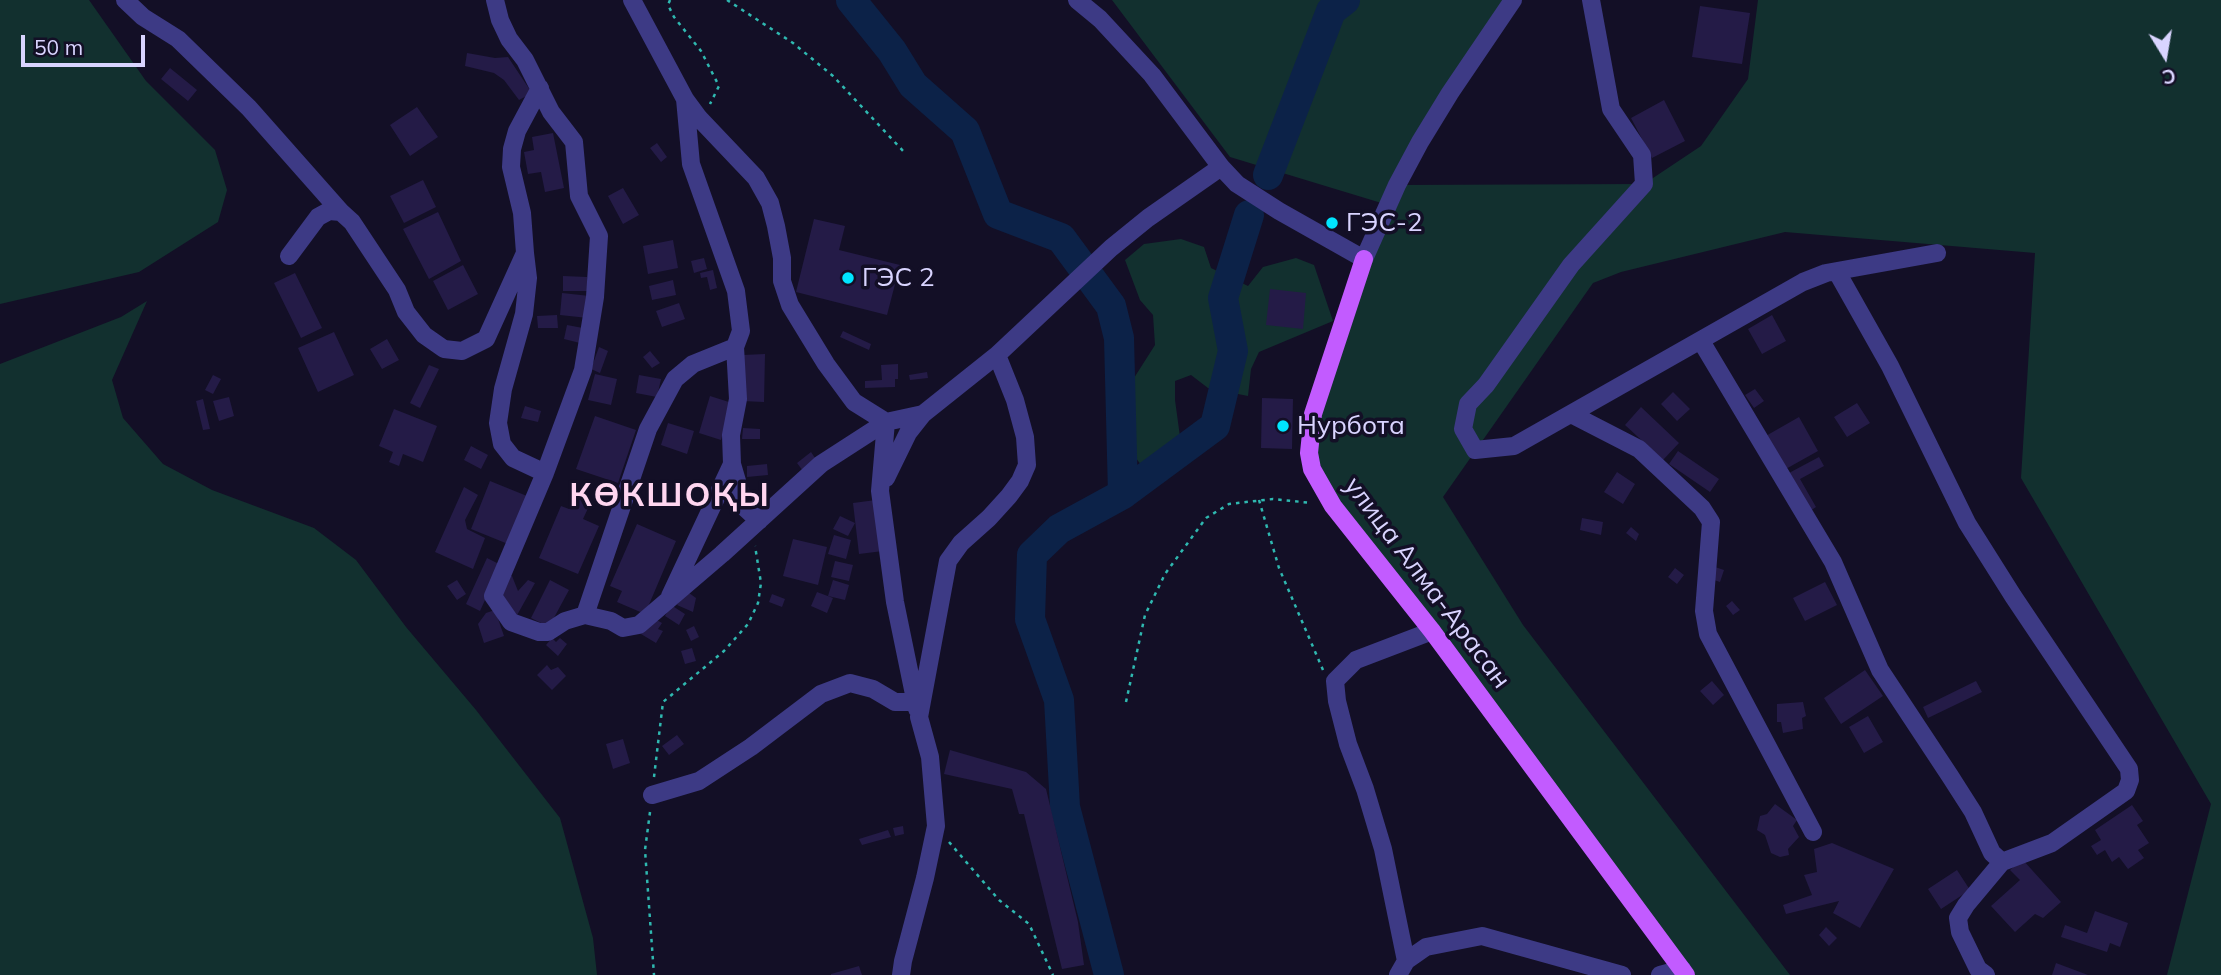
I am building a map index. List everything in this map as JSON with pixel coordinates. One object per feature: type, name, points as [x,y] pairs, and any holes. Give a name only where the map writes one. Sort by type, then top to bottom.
[{"type":"main road","name":"улица Алма-Арасан","points":[[1364,259],[1313,414],[1309,453],[1312,469],[1333,506],[1432,631],[1684,972]]},
{"type":"street","points":[[125,0],[143,17],[178,39],[249,108],[352,222],[397,290],[406,312],[424,335],[444,349],[462,351],[486,339],[525,253]]},
{"type":"street","points":[[495,0],[500,20],[551,112],[574,142],[579,196],[598,236],[595,297],[583,370],[545,473],[493,596],[511,622],[539,632],[548,632],[565,621],[585,615],[611,621],[623,628],[639,625],[821,464],[886,422],[923,414]]},
{"type":"street","points":[[632,0],[685,99],[705,125],[756,178],[770,202],[776,226],[782,281],[797,316],[826,364],[854,402],[886,422]]},
{"type":"street","points":[[1077,0],[1100,19],[1152,75],[1221,167],[1237,184],[1364,259]]},
{"type":"street","name":"улица Алма-Арасан","points":[[1364,259],[1397,185],[1420,142],[1513,0]]},
{"type":"street","points":[[1591,0],[1611,109],[1642,155],[1644,184],[1572,265],[1486,385],[1468,404],[1463,429],[1475,450],[1514,446],[1803,282],[1826,273],[1937,253]]},
{"type":"street","points":[[540,88],[517,131],[512,149],[511,167],[522,213],[528,278],[524,314],[503,388],[498,422],[502,444],[513,458],[545,473]]},
{"type":"street","points":[[685,99],[691,164],[736,291],[740,331],[735,347],[738,399],[731,435],[732,464],[745,508],[754,525]]},
{"type":"street","points":[[689,150],[694,134],[705,125]]},
{"type":"street","points":[[880,491],[908,433],[923,414],[997,355],[1111,248],[1148,218],[1221,167]]},
{"type":"street","points":[[289,256],[318,217],[329,211],[341,212]]},
{"type":"street","points":[[1837,272],[1890,366],[1967,523],[2129,769],[2130,780],[2126,791],[2052,843],[2001,862],[1966,905],[1958,918],[1965,946],[1978,969],[1986,975]]},
{"type":"street","points":[[1701,341],[1833,562],[1880,670],[1956,785],[1993,853],[2001,862]]},
{"type":"street","points":[[585,615],[648,429],[675,379],[693,364],[735,347]]},
{"type":"street","points":[[917,709],[948,561],[961,543],[1009,496],[1027,465],[1022,425],[997,355]]},
{"type":"street","points":[[1571,414],[1639,449],[1702,508],[1711,522],[1704,611],[1708,634],[1814,832]]},
{"type":"street","points":[[886,422],[880,491],[895,603],[930,757],[936,826],[902,961],[901,975]]},
{"type":"street","points":[[667,603],[732,464]]},
{"type":"street","points":[[1402,968],[1383,849],[1348,744],[1335,681],[1356,660],[1432,631]]},
{"type":"street","points":[[652,796],[699,781],[751,747],[821,694],[850,683],[873,689],[895,702],[917,709]]},
{"type":"street","points":[[1402,968],[1426,947],[1482,936],[1622,975]]},
{"type":"street","points":[[1660,975],[1684,972]]},
{"type":"path","points":[[670,0],[668,5],[674,18],[701,51],[719,86],[705,125]]},
{"type":"path","points":[[727,0],[793,43],[833,76],[905,153]]},
{"type":"path","points":[[1126,702],[1145,615],[1165,574],[1206,518],[1228,503],[1259,500],[1273,499],[1333,506]]},
{"type":"path","points":[[1259,500],[1279,568],[1323,671],[1335,681]]},
{"type":"path","points":[[654,975],[645,850],[663,702],[724,651],[748,624],[758,603],[761,583],[754,525]]},
{"type":"path","points":[[936,826],[978,878],[999,900],[1029,924],[1053,975]]},
{"type":"green space","points":[[0,0],[89,0],[146,81],[215,150],[227,190],[218,222],[139,272],[0,304]]},
{"type":"green space","points":[[1112,0],[1514,0],[1399,185],[1644,184],[1701,146],[1748,79],[1758,0],[2221,0],[2221,975],[2167,975],[2211,804],[2021,478],[2035,253],[1785,232],[1621,272],[1593,283],[1443,497],[1523,625],[1790,975],[1686,975],[1333,506],[1309,453],[1388,205],[1230,157]]},
{"type":"green space","points":[[1181,239],[1204,247],[1211,268],[1248,286],[1263,267],[1296,258],[1314,265],[1333,321],[1259,352],[1251,369],[1248,396],[1208,388],[1191,375],[1175,381],[1181,444],[1141,465],[1133,454],[1134,378],[1155,345],[1153,315],[1140,300],[1125,260],[1144,244]]},
{"type":"green space","points":[[147,301],[112,380],[123,418],[163,464],[212,490],[314,528],[356,560],[406,627],[476,710],[560,818],[593,938],[597,975],[0,975],[0,364],[121,317]]},
{"type":"building","points":[[1700,6],[1750,13],[1742,64],[1692,57]]},
{"type":"building","points":[[467,53],[495,58],[508,57],[532,93],[519,100],[504,80],[494,73],[465,66]]},
{"type":"building","points":[[170,68],[197,90],[188,101],[161,79]]},
{"type":"building","points":[[1664,100],[1685,141],[1652,158],[1631,118]]},
{"type":"building","points":[[417,107],[438,137],[410,156],[390,125]]},
{"type":"building","points":[[553,133],[564,188],[545,192],[541,172],[528,174],[524,152],[534,150],[532,137]]},
{"type":"building","points":[[657,143],[667,157],[661,162],[650,148]]},
{"type":"building","points":[[423,180],[436,207],[404,223],[390,196]]},
{"type":"building","points":[[623,188],[639,215],[623,224],[608,196]]},
{"type":"building","points":[[438,212],[461,261],[429,279],[403,229]]},
{"type":"building","name":"ГЭС 2","points":[[814,219],[845,226],[839,250],[900,265],[887,315],[796,292]]},
{"type":"building","points":[[673,240],[678,268],[648,274],[643,246]]},
{"type":"building","points":[[704,258],[707,269],[694,273],[691,261]]},
{"type":"building","points":[[463,265],[478,294],[448,310],[433,281]]},
{"type":"building","points":[[713,270],[717,288],[710,290],[707,277],[701,278],[700,273]]},
{"type":"building","points":[[295,273],[322,328],[301,338],[274,283]]},
{"type":"building","points":[[563,276],[587,277],[587,291],[563,291]]},
{"type":"building","points":[[673,280],[676,295],[652,300],[649,286]]},
{"type":"building","points":[[1270,289],[1306,293],[1303,329],[1266,325]]},
{"type":"building","points":[[562,293],[590,296],[588,318],[560,315]]},
{"type":"building","points":[[679,303],[685,319],[662,327],[656,311]]},
{"type":"building","points":[[557,315],[558,328],[538,328],[537,316]]},
{"type":"building","points":[[1772,315],[1786,341],[1762,354],[1748,329]]},
{"type":"building","points":[[567,325],[583,328],[580,343],[564,339]]},
{"type":"building","points":[[843,331],[871,344],[869,350],[840,337]]},
{"type":"building","points":[[334,332],[354,375],[318,392],[298,348]]},
{"type":"building","points":[[387,339],[399,360],[382,369],[370,349]]},
{"type":"building","points":[[599,347],[608,351],[600,373],[591,369]]},
{"type":"building","points":[[650,351],[660,363],[652,368],[643,357]]},
{"type":"building","points":[[765,354],[764,402],[742,401],[743,355]]},
{"type":"building","points":[[898,364],[895,387],[865,388],[865,381],[882,380],[881,365]]},
{"type":"building","points":[[429,365],[439,369],[420,408],[410,403]]},
{"type":"building","points":[[927,372],[928,378],[910,380],[909,375]]},
{"type":"building","points":[[595,374],[617,379],[611,405],[588,400]]},
{"type":"building","points":[[213,375],[221,379],[213,394],[205,390]]},
{"type":"building","points":[[639,375],[661,379],[657,397],[636,393]]},
{"type":"building","points":[[1755,389],[1764,401],[1754,408],[1745,395]]},
{"type":"building","points":[[1673,392],[1690,409],[1677,421],[1661,404]]},
{"type":"building","points":[[710,396],[732,403],[721,440],[699,433]]},
{"type":"building","points":[[229,397],[234,416],[219,421],[213,401]]},
{"type":"building","points":[[1262,398],[1293,399],[1292,449],[1261,448]]},
{"type":"building","points":[[203,399],[210,429],[203,430],[196,401]]},
{"type":"building","points":[[1857,403],[1870,423],[1847,437],[1834,417]]},
{"type":"building","points":[[525,406],[541,411],[538,422],[521,418]]},
{"type":"building","points":[[1641,407],[1679,443],[1663,460],[1625,425]]},
{"type":"building","points":[[394,409],[437,426],[423,462],[403,454],[399,466],[389,462],[393,452],[379,446]]},
{"type":"building","points":[[595,416],[636,430],[618,483],[576,469]]},
{"type":"building","points":[[1799,417],[1818,451],[1784,470],[1764,437]]},
{"type":"building","points":[[668,423],[694,431],[687,454],[661,445]]},
{"type":"building","points":[[743,428],[760,429],[760,439],[742,439]]},
{"type":"building","points":[[471,446],[488,455],[481,469],[464,460]]},
{"type":"building","points":[[1678,451],[1719,479],[1710,492],[1669,464]]},
{"type":"building","points":[[811,452],[817,461],[803,471],[797,463]]},
{"type":"building","points":[[1819,457],[1824,466],[1800,479],[1816,507],[1810,511],[1789,473]]},
{"type":"building","points":[[767,464],[768,475],[747,477],[747,466]]},
{"type":"building","points":[[1617,472],[1635,484],[1623,504],[1604,492]]},
{"type":"building","points":[[490,481],[527,496],[508,544],[471,529]]},
{"type":"building","points":[[464,487],[478,495],[465,520],[467,529],[485,538],[473,569],[435,552]]},
{"type":"building","points":[[574,497],[590,504],[583,519],[599,526],[578,574],[539,558],[561,506],[569,509]]},
{"type":"building","points":[[876,500],[883,551],[859,554],[853,503]]},
{"type":"building","points":[[840,516],[855,523],[848,536],[833,529]]},
{"type":"building","points":[[1582,518],[1603,522],[1601,535],[1580,530]]},
{"type":"building","points":[[637,524],[676,541],[645,614],[617,602],[622,591],[610,586]]},
{"type":"building","points":[[1631,527],[1639,534],[1636,541],[1626,533]]},
{"type":"building","points":[[834,535],[851,540],[846,559],[828,554]]},
{"type":"building","points":[[793,539],[827,547],[818,585],[783,576]]},
{"type":"building","points":[[487,558],[501,565],[480,611],[466,604]]},
{"type":"building","points":[[835,561],[853,565],[849,581],[831,577]]},
{"type":"building","points":[[1715,567],[1724,570],[1720,582],[1711,579]]},
{"type":"building","points":[[1675,568],[1684,575],[1677,584],[1668,577]]},
{"type":"building","points":[[504,576],[512,576],[518,591],[528,580],[535,583],[516,617],[500,596]]},
{"type":"building","points":[[457,580],[466,594],[457,600],[447,586]]},
{"type":"building","points":[[550,580],[569,590],[549,627],[531,618]]},
{"type":"building","points":[[833,580],[849,585],[845,600],[828,596]]},
{"type":"building","points":[[1825,582],[1837,605],[1805,621],[1793,598]]},
{"type":"building","points":[[685,590],[696,598],[693,612],[677,605]]},
{"type":"building","points":[[817,592],[833,598],[827,613],[811,606]]},
{"type":"building","points":[[772,594],[785,599],[782,607],[769,602]]},
{"type":"building","points":[[1732,601],[1740,610],[1733,615],[1726,606]]},
{"type":"building","points":[[671,605],[685,614],[679,625],[665,616]]},
{"type":"building","points":[[495,610],[504,636],[484,643],[478,624],[486,613]]},
{"type":"building","points":[[655,619],[662,623],[658,629],[663,631],[656,643],[641,634],[646,625]]},
{"type":"building","points":[[694,626],[699,637],[691,641],[686,630]]},
{"type":"building","points":[[552,638],[556,642],[560,638],[567,644],[558,656],[546,645]]},
{"type":"building","points":[[692,648],[696,661],[685,664],[681,651]]},
{"type":"building","points":[[547,665],[551,670],[558,667],[566,676],[552,690],[537,675]]},
{"type":"building","points":[[1865,670],[1883,696],[1841,724],[1824,698]]},
{"type":"building","points":[[1712,681],[1724,695],[1713,705],[1700,691]]},
{"type":"building","points":[[1976,681],[1982,692],[1928,718],[1923,707]]},
{"type":"building","points":[[1803,702],[1806,716],[1802,718],[1803,729],[1783,733],[1781,722],[1777,722],[1777,704]]},
{"type":"building","points":[[1868,716],[1883,742],[1864,753],[1849,727]]},
{"type":"building","points":[[677,735],[684,744],[669,755],[662,746]]},
{"type":"building","points":[[623,739],[630,763],[613,769],[606,744]]},
{"type":"building","points":[[950,750],[1026,772],[1046,789],[1078,922],[1084,965],[1062,969],[1024,814],[1019,814],[1012,789],[944,774]]},
{"type":"building","points":[[1775,804],[1797,820],[1793,826],[1799,837],[1788,849],[1789,855],[1780,857],[1771,853],[1765,835],[1757,830],[1760,816],[1767,814]]},
{"type":"building","points":[[2132,805],[2143,821],[2137,825],[2149,843],[2138,850],[2144,858],[2128,869],[2119,857],[2112,862],[2105,850],[2097,855],[2091,846],[2101,840],[2095,830]]},
{"type":"building","points":[[903,826],[904,834],[895,836],[893,828]]},
{"type":"building","points":[[888,830],[891,837],[862,845],[859,839]]},
{"type":"building","points":[[1832,843],[1894,869],[1860,928],[1833,913],[1839,901],[1786,914],[1783,905],[1812,895],[1804,875],[1817,872],[1814,849]]},
{"type":"building","points":[[2022,859],[2061,902],[2043,918],[2035,914],[2015,932],[1991,906],[2020,880],[2010,870]]},
{"type":"building","points":[[1957,870],[1970,890],[1941,909],[1928,889]]},
{"type":"building","points":[[2095,911],[2128,923],[2120,947],[2110,943],[2107,952],[2061,937],[2065,925],[2087,933]]},
{"type":"building","points":[[1826,927],[1837,938],[1829,946],[1819,935]]},
{"type":"building","points":[[2056,963],[2088,975],[2052,975]]},
{"type":"building","points":[[859,966],[862,975],[831,975],[831,974]]},
{"type":"waterway","points":[[851,0],[892,51],[913,85],[965,131],[998,214],[1061,238],[1111,306],[1119,338],[1123,494],[1059,529],[1032,555],[1030,619],[1059,700],[1065,807],[1109,975]]},
{"type":"waterway","points":[[1268,175],[1331,11],[1345,0]]},
{"type":"waterway","points":[[1123,494],[1215,426],[1233,351],[1223,298],[1249,215]]},
{"type":"place","name":"ГЭС-2","points":[[1332,223]]},
{"type":"place","name":"ГЭС 2","points":[[848,278]]},
{"type":"place","name":"Нурбота","points":[[1283,426]]},
{"type":"district","name":"КӨКШОҚЫ","points":[[670,496]]}]
